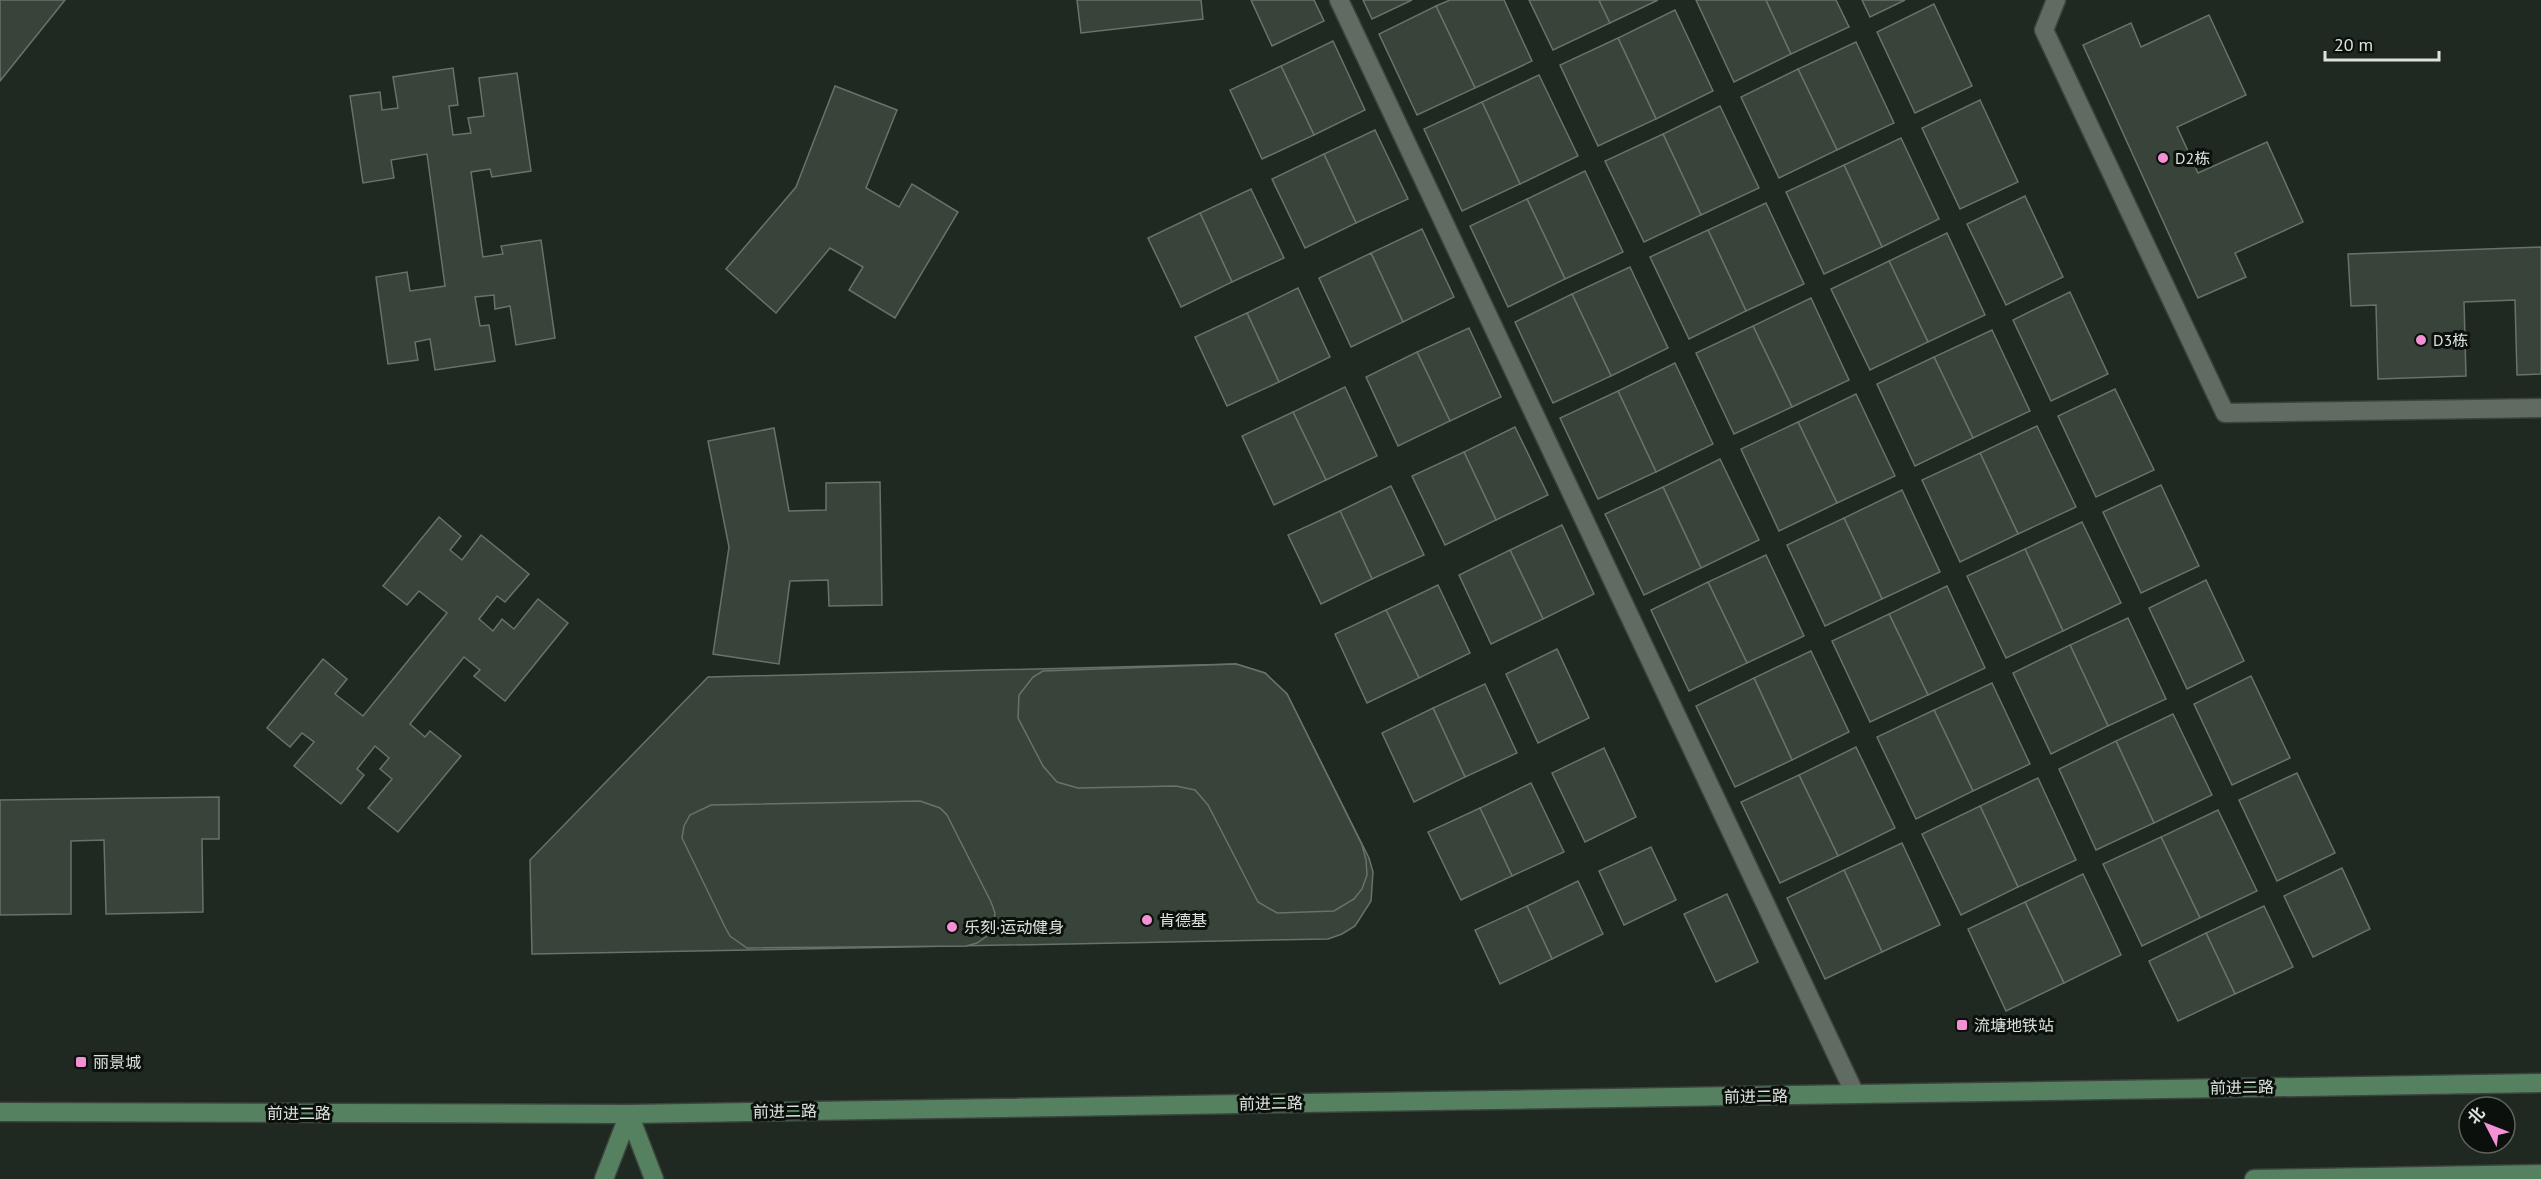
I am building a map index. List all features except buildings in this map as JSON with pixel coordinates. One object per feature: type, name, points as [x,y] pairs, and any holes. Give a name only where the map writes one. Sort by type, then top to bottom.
[{"type":"main road","name":"前进二路","points":[[0,1112],[629,1114],[2541,1083]]},
{"type":"main road","points":[[603,1179],[629,1114]]},
{"type":"main road","points":[[629,1114],[654,1179]]},
{"type":"main road","points":[[2254,1179],[2541,1174]]},
{"type":"street","points":[[1339,0],[1855,1094]]},
{"type":"street","points":[[2056,0],[2044,30],[2225,413],[2541,408]]},
{"type":"place","name":"D2栋","points":[[2163,158]]},
{"type":"place","name":"D3栋","points":[[2421,340]]},
{"type":"place","name":"肯德基","points":[[1147,920]]},
{"type":"place","name":"乐刻·运动健身","points":[[952,927]]},
{"type":"place","name":"流塘地铁站","points":[[1962,1025]]},
{"type":"place","name":"丽景城","points":[[81,1062]]}]
